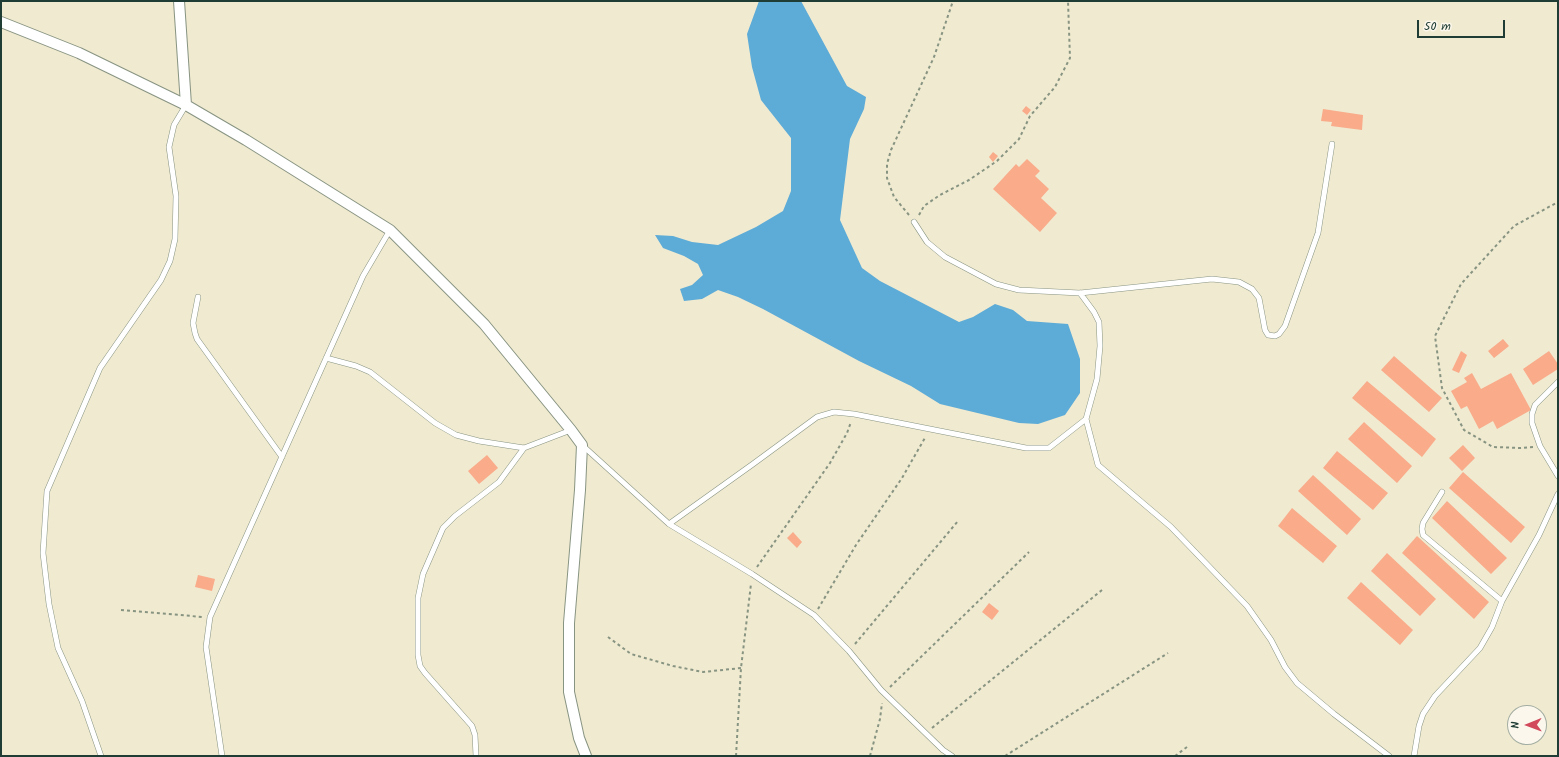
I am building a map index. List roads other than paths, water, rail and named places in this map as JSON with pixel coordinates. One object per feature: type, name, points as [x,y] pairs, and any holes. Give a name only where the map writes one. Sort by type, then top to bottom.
[{"type":"street","points":[[179,1],[186,105]]},
{"type":"street","points":[[1,22],[79,53],[186,105],[246,140],[390,230],[484,324],[571,430],[582,445],[580,490],[569,623],[569,692],[579,738],[586,756]]},
{"type":"lane","points":[[101,756],[82,701],[58,648],[49,604],[43,553],[47,491],[100,368],[161,280],[170,261],[175,239],[176,196],[169,147],[174,125],[186,105]]},
{"type":"lane","points":[[914,222],[927,242],[945,257],[996,284],[1019,290],[1080,293],[1212,279],[1239,282],[1252,289],[1259,298],[1265,330],[1268,335],[1275,336],[1279,334],[1285,326],[1318,233],[1332,144]]},
{"type":"lane","points":[[222,756],[206,647],[210,617],[363,276],[390,230]]},
{"type":"lane","points":[[1080,293],[1094,312],[1099,322],[1100,346],[1096,379],[1086,419],[1098,465],[1171,527],[1247,606],[1271,640],[1285,667],[1298,683],[1334,714],[1389,756]]},
{"type":"lane","points":[[198,297],[193,322],[197,338],[282,457]]},
{"type":"lane","points":[[326,358],[356,366],[370,372],[435,423],[456,435],[479,441],[524,448],[571,430]]},
{"type":"lane","points":[[1558,382],[1535,405],[1532,414],[1532,423],[1540,446],[1558,476]]},
{"type":"lane","points":[[669,524],[817,417],[834,412],[854,414],[1026,448],[1049,448],[1086,419]]},
{"type":"lane","points":[[582,445],[669,524],[752,574],[814,615],[849,652],[884,693],[943,750],[952,756]]},
{"type":"lane","points":[[476,756],[476,735],[472,726],[420,666],[418,655],[418,598],[423,574],[443,528],[455,516],[499,482],[524,448]]},
{"type":"lane","points":[[1442,492],[1423,523],[1423,535],[1502,601]]},
{"type":"lane","points":[[1414,756],[1419,726],[1423,714],[1435,696],[1480,648],[1492,627],[1502,601],[1539,535],[1558,494]]},
{"type":"water","points":[[759,1],[801,1],[847,86],[866,97],[864,109],[850,139],[840,220],[862,268],[880,281],[959,322],[973,317],[995,304],[1013,310],[1027,321],[1068,324],[1080,359],[1080,393],[1065,415],[1038,424],[1019,423],[940,404],[911,386],[859,361],[738,297],[718,290],[702,299],[684,301],[680,289],[692,285],[703,275],[698,264],[684,256],[663,248],[655,235],[673,236],[692,242],[718,245],[756,227],[783,211],[791,191],[791,138],[761,100],[752,67],[747,34]]}]
